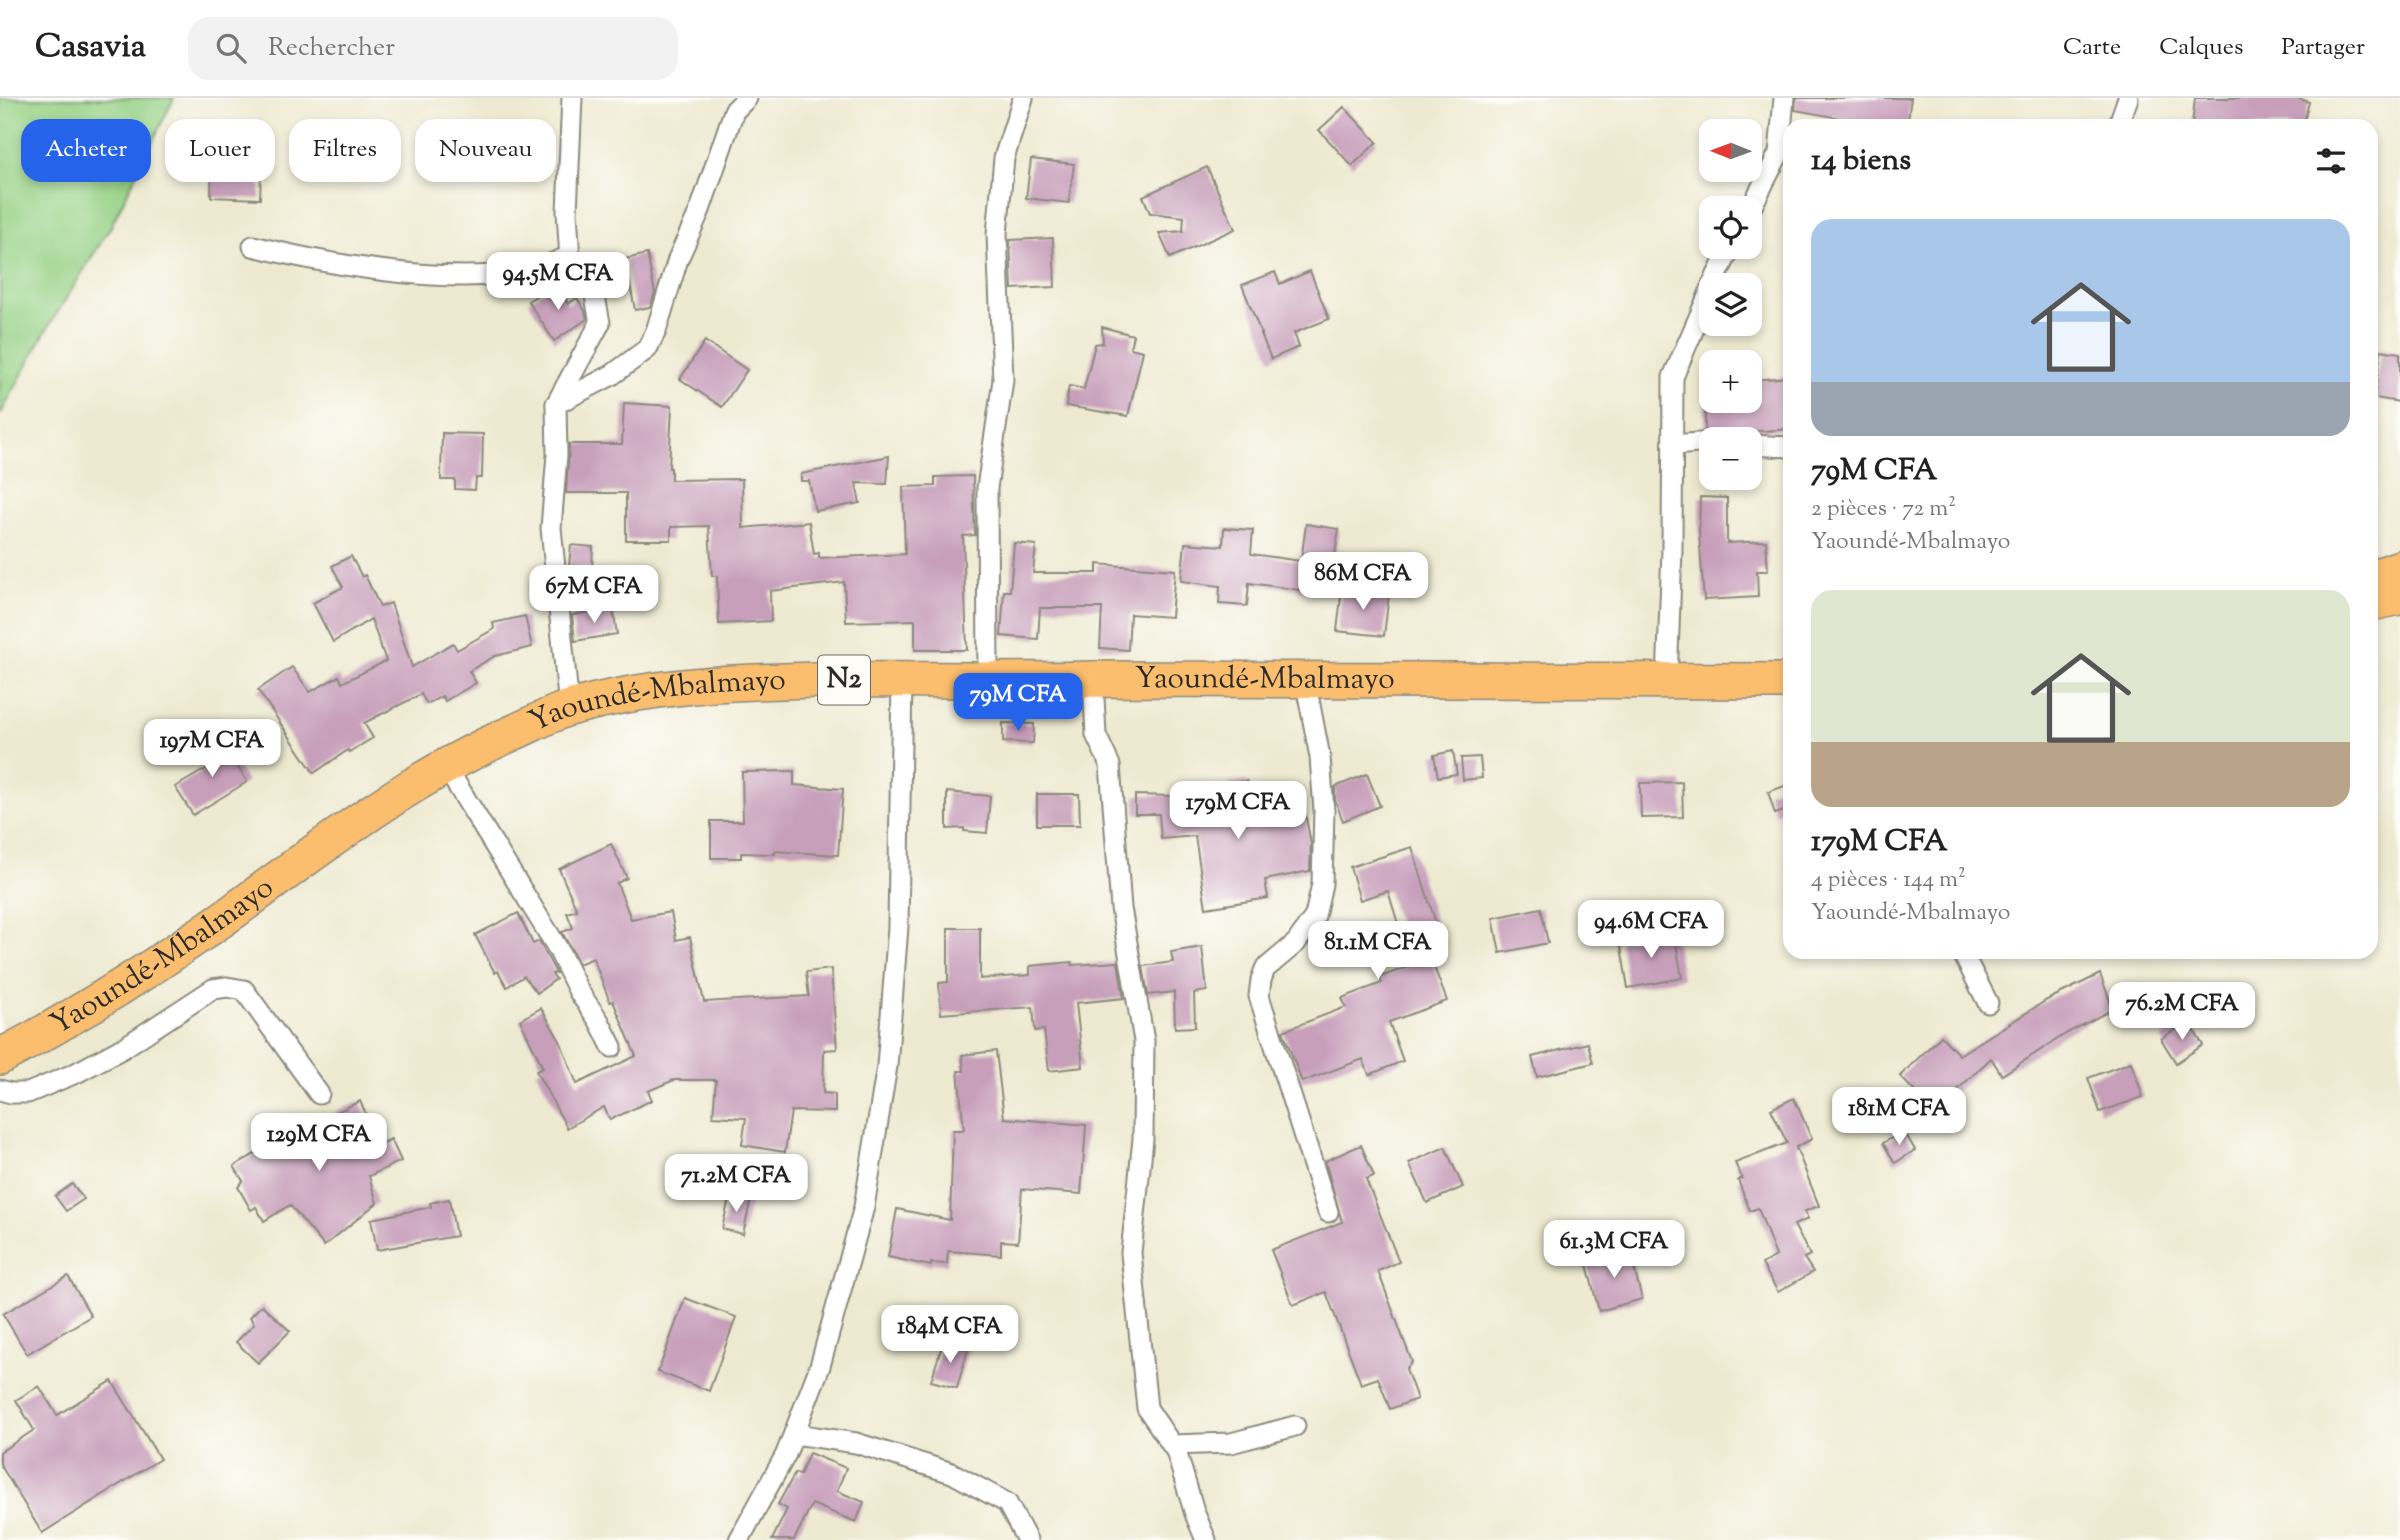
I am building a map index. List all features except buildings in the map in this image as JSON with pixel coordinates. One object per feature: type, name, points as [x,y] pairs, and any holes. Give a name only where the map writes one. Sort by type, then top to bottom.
[{"type":"highway","points":[[2378,576],[2400,569]]},
{"type":"highway","points":[[2378,602],[2400,597]]},
{"type":"highway","name":"Yaoundé-Mbalmayo","points":[[0,1057],[76,1015],[223,918],[345,830],[446,767],[485,745],[569,708],[635,692],[729,682],[902,679],[1783,681]]},
{"type":"street","points":[[569,708],[551,528],[557,455],[556,404],[600,323],[594,291],[571,275],[567,212],[572,98]]},
{"type":"street","points":[[556,404],[612,375],[647,349],[656,331],[678,259],[700,209],[734,111],[747,98]]},
{"type":"street","points":[[988,681],[986,488],[1003,380],[997,234],[1004,158],[1023,98]]},
{"type":"street","points":[[1757,196],[1779,153],[1784,98]]},
{"type":"street","points":[[2120,119],[2128,98]]},
{"type":"street","points":[[253,246],[312,260],[451,275],[509,273],[542,267],[569,256]]},
{"type":"street","points":[[1667,681],[1672,549],[1673,377],[1699,316]]},
{"type":"street","points":[[1673,445],[1699,444]]},
{"type":"street","points":[[1762,446],[1783,447]]},
{"type":"street","points":[[1093,678],[1096,735],[1110,765],[1121,908],[1144,1041],[1143,1139],[1131,1253],[1147,1408],[1176,1451],[1195,1514],[1206,1540]]},
{"type":"street","points":[[739,1540],[786,1454],[821,1366],[864,1207],[887,1066],[898,927],[902,679]]},
{"type":"street","points":[[1305,679],[1320,757],[1324,811],[1322,884],[1315,916],[1296,943],[1265,969],[1259,996],[1328,1212]]},
{"type":"street","points":[[446,767],[557,947],[579,992],[599,1021],[612,1047]]},
{"type":"street","points":[[1965,959],[1987,1003]]},
{"type":"street","points":[[0,1090],[28,1093],[76,1073],[123,1048],[213,989],[227,987],[244,990],[319,1094]]},
{"type":"street","points":[[1172,1445],[1231,1443],[1295,1426]]},
{"type":"street","points":[[794,1434],[856,1443],[952,1473],[1006,1503],[1027,1540]]},
{"type":"green space","points":[[0,98],[174,98],[151,145],[151,119],[21,119],[21,182],[133,182],[111,226],[44,334],[0,415]]}]
